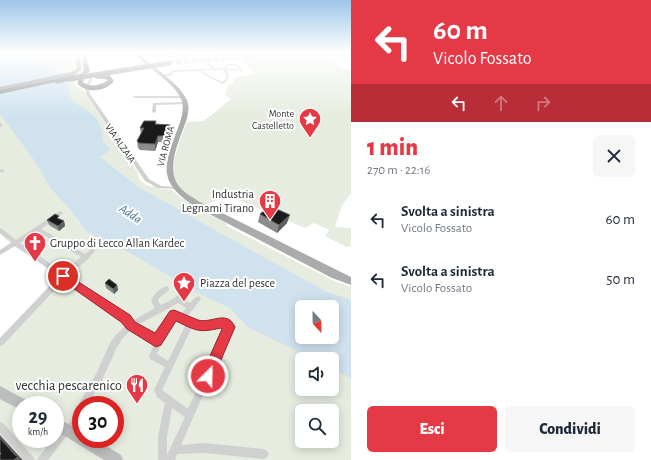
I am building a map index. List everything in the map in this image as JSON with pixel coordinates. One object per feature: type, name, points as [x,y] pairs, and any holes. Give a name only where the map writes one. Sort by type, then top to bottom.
[{"type":"highway","points":[[57,81],[83,74]]},
{"type":"highway","points":[[0,92],[94,74]]},
{"type":"highway","points":[[0,92],[98,74]]},
{"type":"highway","points":[[70,79],[98,76],[107,77],[111,81],[103,86],[90,87],[81,84],[82,79]]},
{"type":"main road","points":[[0,92],[68,74]]},
{"type":"main road","points":[[160,75],[182,97],[185,104]]},
{"type":"main road","name":"VIA ROMA","points":[[175,188],[171,182],[169,172],[184,118],[185,104]]},
{"type":"main road","points":[[175,188],[186,198],[199,205],[336,276],[351,281]]},
{"type":"main road","points":[[0,392],[12,398]]},
{"type":"main road","points":[[66,430],[72,433]]},
{"type":"main road","points":[[97,448],[116,460]]},
{"type":"street","points":[[160,75],[171,74]]},
{"type":"street","points":[[206,74],[222,83],[228,77],[227,74]]},
{"type":"street","name":"VIA ALZAIA","points":[[91,79],[87,88],[88,94],[147,180],[158,186],[175,188]]},
{"type":"street","points":[[134,97],[182,97]]},
{"type":"street","name":"VIA ROMA","points":[[154,112],[154,104],[185,104]]},
{"type":"street","points":[[0,252],[60,213]]},
{"type":"street","points":[[37,229],[86,257]]},
{"type":"street","points":[[0,230],[16,243],[125,319],[131,325],[156,341]]},
{"type":"street","points":[[0,343],[63,276],[92,251]]},
{"type":"street","points":[[160,310],[154,301],[156,297],[166,289]]},
{"type":"street","points":[[88,396],[103,369],[113,346],[131,325],[160,310],[186,292]]},
{"type":"street","points":[[178,298],[190,307]]},
{"type":"street","points":[[182,318],[198,299]]},
{"type":"street","points":[[170,366],[153,356],[158,342],[156,341],[174,315],[205,326],[223,322],[229,327],[170,460]]},
{"type":"street","points":[[190,414],[158,390],[191,322]]},
{"type":"street","points":[[163,460],[161,448],[170,400]]},
{"type":"street","points":[[0,426],[30,460]]},
{"type":"street","points":[[42,460],[66,430],[72,427]]},
{"type":"street","points":[[174,450],[204,448],[264,454]]},
{"type":"shaded area","points":[[0,74],[82,74],[74,83],[76,87],[82,88],[138,173],[139,179],[146,185],[172,190],[196,208],[226,223],[227,226],[332,280],[351,287],[351,460],[0,460],[0,345],[62,276],[12,245],[0,234]]},
{"type":"shaded area","points":[[252,74],[351,74],[351,194],[342,205],[335,227],[351,228],[351,246],[347,247],[325,236],[329,230],[314,223],[305,228],[228,196],[205,205],[184,193],[175,182],[173,176],[174,161],[187,122],[203,121],[231,99],[225,95],[228,85],[233,84],[233,78]]},
{"type":"water","name":"Adda","points":[[0,74],[62,74],[67,76],[71,98],[87,110],[98,121],[103,142],[111,149],[100,157],[137,186],[327,292],[351,300],[351,378],[339,372],[339,352],[299,352],[248,327],[230,308],[202,295],[125,250],[87,232],[70,209],[52,190],[34,160],[0,114]]},
{"type":"building","points":[[144,121],[156,121],[155,124],[170,125],[166,136],[158,136],[155,144],[139,143],[137,141],[144,128],[140,128]]},
{"type":"building","points":[[270,206],[290,215],[279,225],[260,214]]},
{"type":"building","points":[[55,214],[59,216],[57,218],[64,221],[58,226],[47,220]]},
{"type":"building","points":[[71,269],[79,275],[77,276],[69,271]]},
{"type":"building","points":[[109,279],[117,285],[113,289],[105,283]]},
{"type":"building","points":[[0,438],[15,455],[18,456],[14,460],[0,460]]},
{"type":"place","name":"Monte Castelletto","points":[[310,138]]},
{"type":"place","name":"Industria Legnami Tirano","points":[[270,220]]},
{"type":"place","name":"Gruppo di Lecco Allan Kardec","points":[[35,262]]},
{"type":"place","name":"Piazza del pesce","points":[[184,302]]},
{"type":"place","name":"vecchia pescarenico","points":[[137,404]]},
{"type":"route","points":[[63,276],[125,319],[131,325],[156,341],[174,315],[197,326],[205,326],[223,322],[229,327],[208,376]]}]
